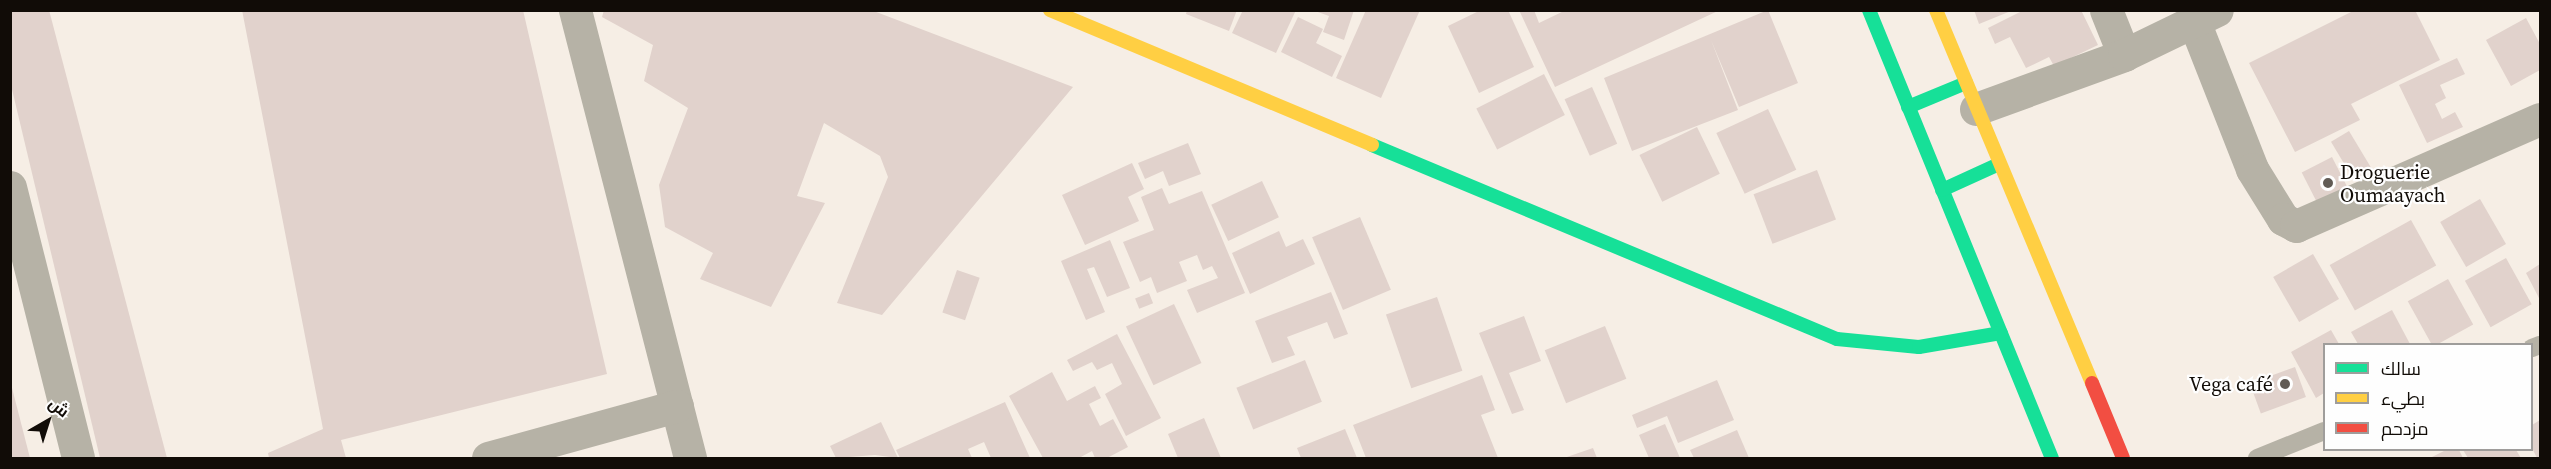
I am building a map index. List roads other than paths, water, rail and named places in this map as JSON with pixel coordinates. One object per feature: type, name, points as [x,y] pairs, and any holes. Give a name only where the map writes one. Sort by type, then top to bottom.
[{"type":"main road","points":[[1050,10],[1837,339],[1919,347],[2001,333]]},
{"type":"main road","points":[[1869,10],[2052,459]]},
{"type":"main road","points":[[1936,10],[2123,459]]},
{"type":"main road","points":[[1908,107],[1971,96]]},
{"type":"main road","points":[[1942,190],[1999,164]]},
{"type":"street","points":[[575,10],[690,459]]},
{"type":"street","points":[[2106,10],[2124,54]]},
{"type":"street","points":[[1971,96],[2124,54],[2206,17],[2252,169],[2283,219],[2296,226],[2541,119]]},
{"type":"street","points":[[10,187],[78,459]]},
{"type":"street","points":[[488,459],[677,406]]},
{"type":"lane","points":[[2257,459],[2323,432]]},
{"type":"place","name":"Droguerie Oumaayach","points":[[2328,183]]},
{"type":"place","name":"Vega café","points":[[2285,384]]}]
